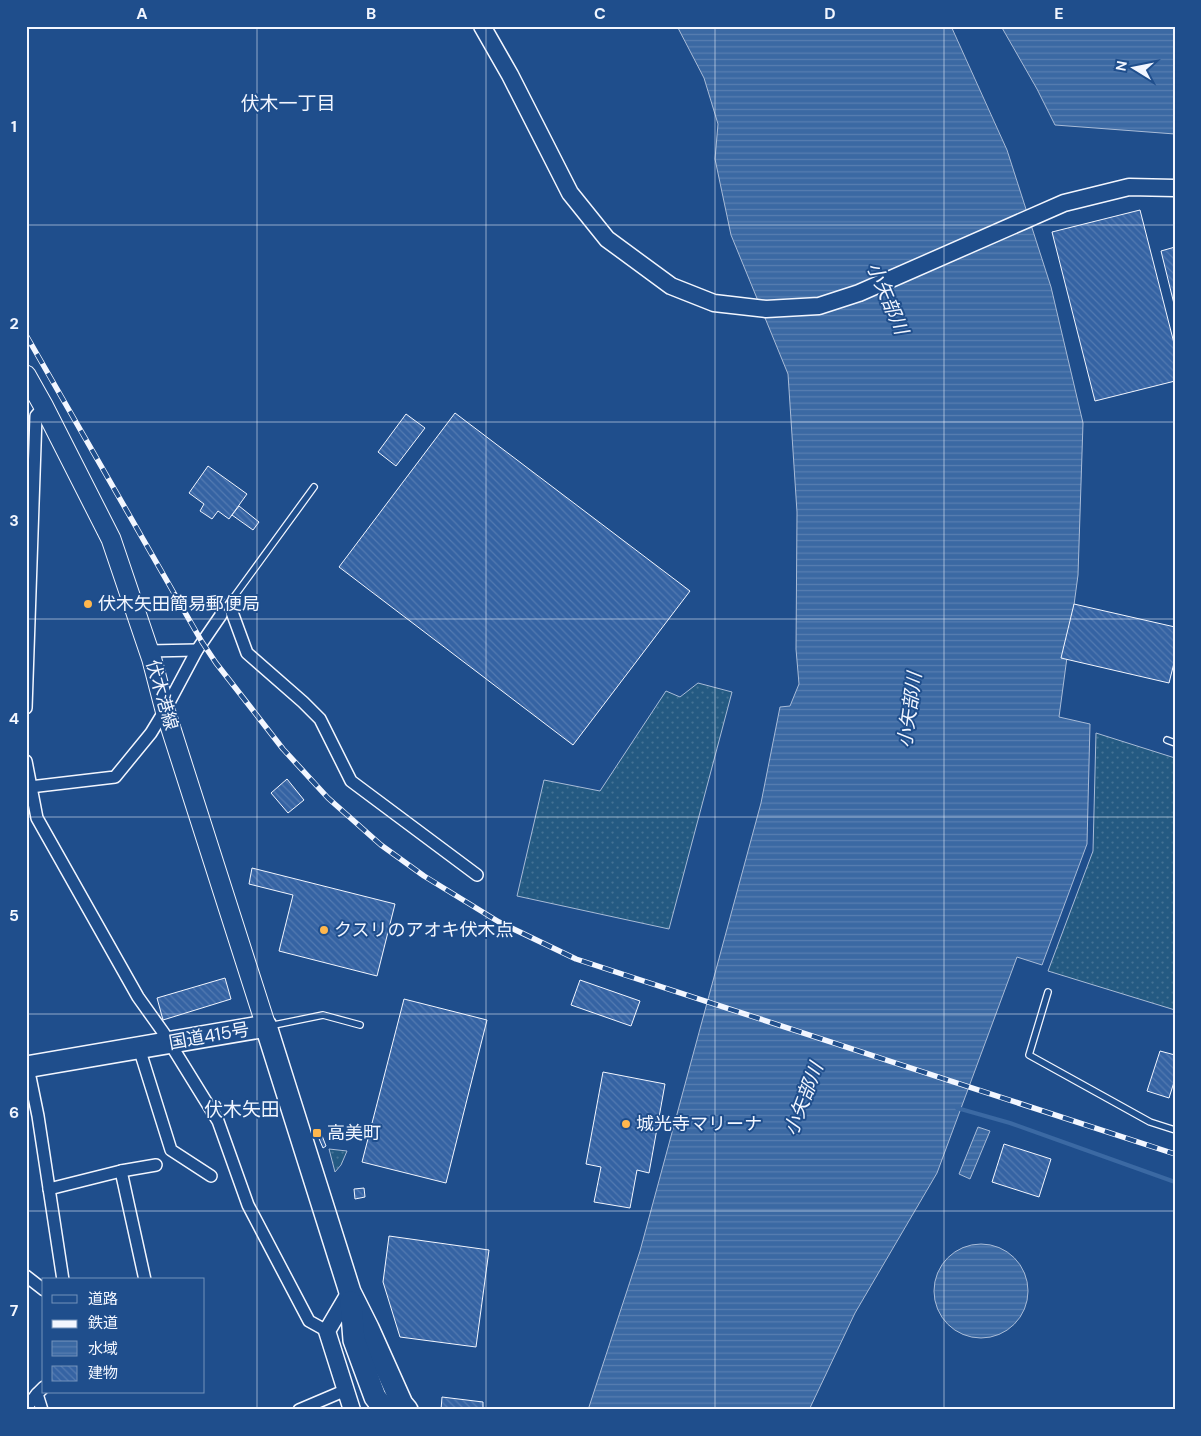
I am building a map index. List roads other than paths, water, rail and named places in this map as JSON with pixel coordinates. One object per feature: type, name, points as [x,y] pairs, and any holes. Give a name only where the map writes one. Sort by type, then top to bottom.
[{"type":"highway","name":"国道415号","points":[[27,1067],[266,1026],[350,1292],[398,1395],[407,1410]]},
{"type":"highway","name":"国道415号","points":[[350,1292],[354,1340],[375,1397],[385,1410]]},
{"type":"main road","name":"伏木港線","points":[[26,375],[111,539],[149,651],[266,1026]]},
{"type":"street","points":[[482,26],[510,75],[570,194],[606,239],[671,286],[714,303],[766,309],[819,306],[859,293],[1064,203],[1129,187],[1175,188]]},
{"type":"street","points":[[26,708],[36,416],[44,407]]},
{"type":"street","points":[[229,604],[247,653],[303,702],[320,720],[351,781],[476,875]]},
{"type":"street","points":[[28,790],[115,776],[166,710],[197,650],[221,615]]},
{"type":"street","points":[[149,651],[197,650]]},
{"type":"street","points":[[26,761],[28,790],[37,818],[138,997],[170,1043],[218,1121],[248,1205],[309,1321],[327,1331],[352,1410]]},
{"type":"street","points":[[139,1048],[171,1150],[210,1176]]},
{"type":"street","points":[[27,1067],[38,1116],[63,1278]]},
{"type":"street","points":[[49,1189],[122,1171],[156,1165]]},
{"type":"street","points":[[122,1171],[145,1278]]},
{"type":"street","points":[[26,1276],[42,1288]]},
{"type":"street","points":[[327,1331],[350,1292]]},
{"type":"street","points":[[26,1408],[40,1390]]},
{"type":"street","points":[[40,1390],[42,1410]]},
{"type":"street","points":[[299,1410],[346,1390]]},
{"type":"lane","points":[[221,615],[314,487]]},
{"type":"lane","points":[[1167,740],[1175,743]]},
{"type":"lane","points":[[1048,992],[1029,1055],[1150,1122],[1175,1130]]},
{"type":"lane","points":[[266,1026],[324,1015],[360,1025]]},
{"type":"water","name":"小矢部川","points":[[677,26],[951,26],[1007,150],[1051,287],[1083,423],[1078,575],[1059,717],[1090,724],[1087,844],[1042,965],[1017,957],[937,1173],[855,1313],[809,1410],[588,1410],[640,1251],[761,803],[780,707],[790,706],[799,684],[796,649],[797,512],[788,374],[731,235],[715,159],[718,124],[704,78]]},
{"type":"water","points":[[1001,26],[1175,26],[1175,134],[1055,125]]},
{"type":"water","points":[[978,1127],[990,1131],[970,1179],[959,1174]]},
{"type":"water","points":[[981,1244],[999,1248],[1014,1258],[1024,1273],[1028,1291],[1024,1309],[1014,1324],[999,1334],[981,1338],[963,1334],[948,1324],[938,1309],[934,1291],[938,1273],[948,1258],[963,1248]]},
{"type":"waterway","points":[[957,1108],[1010,1123],[1175,1182]]},
{"type":"railway","points":[[26,335],[202,642],[216,663],[283,749],[328,798],[381,845],[424,876],[499,922],[576,959],[1175,1154]]},
{"type":"place","name":"伏木矢田簡易郵便局","points":[[88,604]]},
{"type":"place","name":"クスリのアオキ伏木点","points":[[324,930]]},
{"type":"place","name":"城光寺マリーナ","points":[[626,1124]]},
{"type":"place","name":"高美町","points":[[317,1133]]},
{"type":"district","name":"伏木一丁目","points":[[288,103]]},
{"type":"district","name":"伏木矢田","points":[[242,1109]]}]
